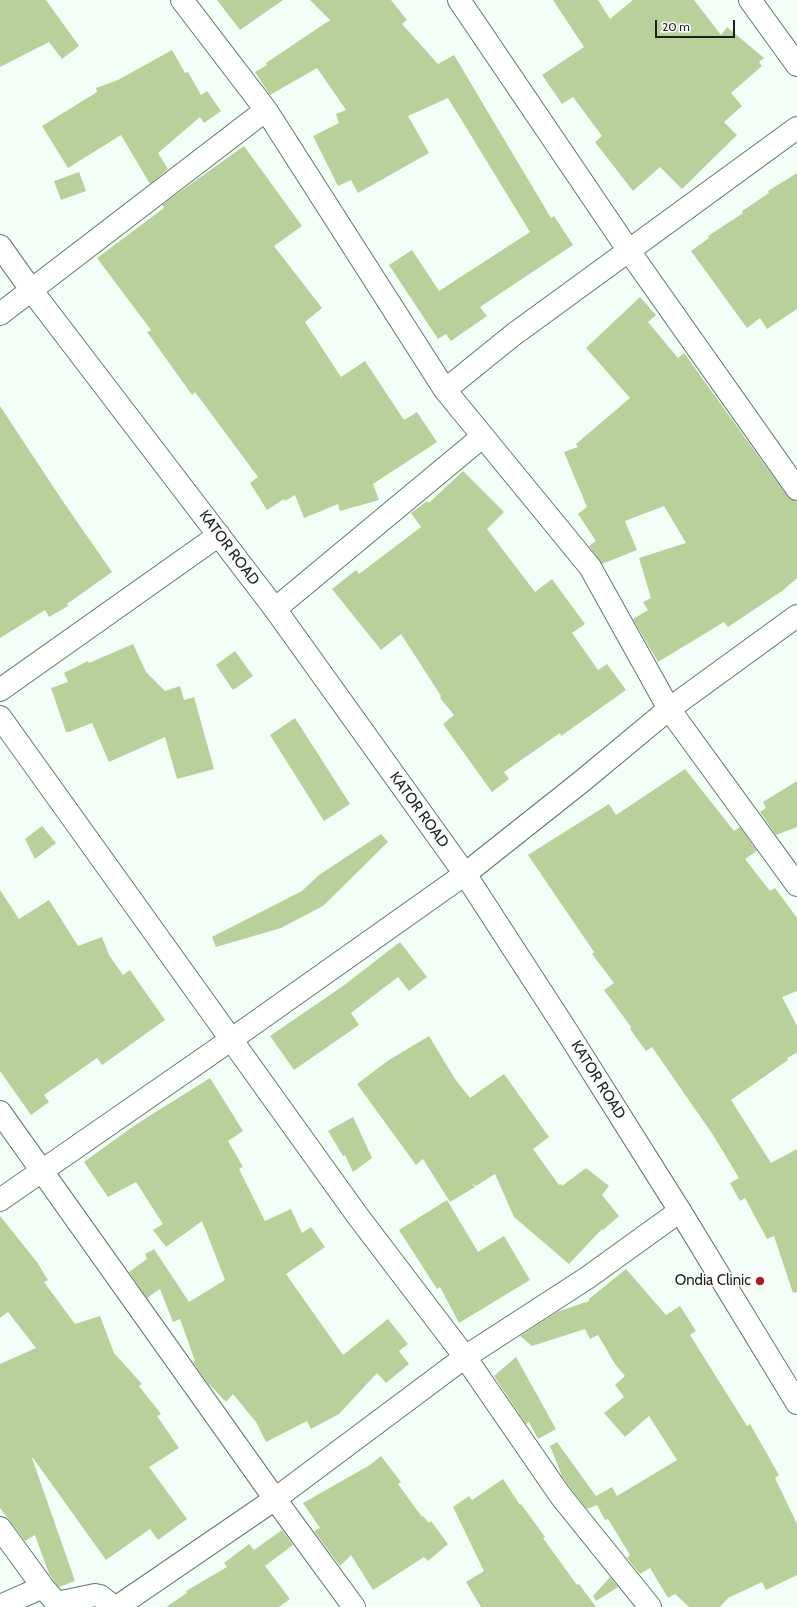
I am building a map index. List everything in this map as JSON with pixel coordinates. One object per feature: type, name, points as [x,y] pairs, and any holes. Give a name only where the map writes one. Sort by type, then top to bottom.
[{"type":"street","points":[[182,0],[266,110],[445,390],[590,567],[669,709],[797,885]]},
{"type":"street","points":[[459,0],[629,251],[797,489]]},
{"type":"street","points":[[750,0],[797,65]]},
{"type":"street","points":[[0,314],[266,110]]},
{"type":"street","points":[[445,390],[513,335],[797,128]]},
{"type":"street","name":"KATOR ROAD","points":[[0,246],[275,609],[465,874],[568,1033],[680,1211],[797,1403]]},
{"type":"street","points":[[275,609],[482,437]]},
{"type":"street","points":[[0,690],[219,535]]},
{"type":"street","points":[[0,1200],[232,1039],[465,874],[581,782],[669,709],[797,616]]},
{"type":"street","points":[[0,717],[357,1215],[465,1357],[560,1495],[650,1607]]},
{"type":"street","points":[[0,1112],[275,1499],[354,1607]]},
{"type":"street","points":[[117,1607],[275,1499],[465,1357],[587,1278],[680,1211]]},
{"type":"street","points":[[0,1528],[53,1599]]},
{"type":"street","points":[[0,1606],[95,1595],[100,1596],[114,1607]]},
{"type":"building","points":[[0,0],[46,0],[79,46],[62,59],[49,42],[0,67]]},
{"type":"building","points":[[217,0],[283,0],[240,30]]},
{"type":"building","points":[[310,0],[391,0],[407,20],[402,24],[438,64],[454,55],[551,218],[554,216],[573,245],[480,307],[487,316],[451,341],[446,334],[438,339],[389,265],[412,250],[439,291],[530,232],[448,98],[408,116],[429,153],[358,193],[351,180],[338,186],[313,136],[339,123],[336,114],[346,110],[317,68],[270,95],[255,72],[330,20]]},
{"type":"building","points":[[553,0],[598,0],[610,19],[633,0],[694,0],[721,35],[727,27],[764,58],[759,62],[762,66],[731,93],[742,106],[724,122],[737,135],[682,189],[660,167],[633,191],[595,142],[602,136],[573,97],[562,104],[542,75],[584,47]]},
{"type":"building","points":[[172,50],[185,73],[188,72],[201,95],[207,91],[221,111],[204,123],[200,117],[158,153],[168,169],[150,184],[121,135],[68,168],[42,126],[97,92],[96,88],[118,80]]},
{"type":"building","points":[[244,146],[302,226],[274,246],[322,308],[305,322],[341,377],[365,361],[404,420],[417,412],[437,442],[373,484],[379,500],[340,511],[338,504],[304,518],[295,495],[285,501],[284,499],[267,510],[250,483],[258,477],[195,392],[192,395],[147,332],[151,330],[97,258],[164,208],[162,205]]},
{"type":"building","points":[[79,172],[86,191],[61,200],[54,181]]},
{"type":"building","points":[[797,173],[797,309],[767,329],[760,318],[747,328],[691,251],[709,238],[708,236],[743,213],[742,211],[769,193],[768,191]]},
{"type":"building","points":[[640,297],[656,315],[648,322],[678,358],[684,353],[787,496],[797,502],[797,578],[782,591],[728,627],[724,622],[658,662],[633,619],[648,610],[643,602],[651,598],[639,558],[686,543],[664,506],[625,521],[637,550],[602,564],[589,546],[596,541],[578,514],[587,507],[564,452],[578,447],[576,444],[630,398],[586,348]]},
{"type":"building","points":[[0,406],[112,572],[67,604],[68,606],[49,617],[45,610],[0,638]]},
{"type":"building","points":[[463,471],[504,512],[487,529],[535,592],[552,579],[585,624],[572,633],[598,670],[607,664],[626,690],[561,736],[560,733],[504,772],[509,779],[492,792],[443,724],[454,715],[440,698],[441,696],[401,634],[381,650],[332,589],[356,570],[359,574],[421,527],[411,513],[427,501],[429,503]]},
{"type":"building","points":[[133,644],[146,672],[165,691],[180,686],[184,700],[194,697],[214,769],[177,779],[165,737],[109,762],[92,723],[66,732],[51,688],[68,682],[64,673],[88,661],[89,663]]},
{"type":"building","points":[[235,651],[253,676],[233,690],[216,665]]},
{"type":"building","points":[[295,718],[350,804],[324,821],[270,735]]},
{"type":"building","points":[[685,769],[734,831],[740,827],[757,851],[745,859],[770,891],[775,888],[797,918],[797,991],[782,997],[797,1026],[797,1053],[787,1058],[788,1060],[731,1100],[771,1163],[797,1149],[797,1292],[793,1293],[774,1236],[767,1239],[745,1198],[740,1201],[730,1183],[739,1178],[713,1135],[652,1047],[646,1051],[630,1029],[631,1027],[604,990],[614,983],[592,954],[594,952],[528,855],[609,804],[616,815]]},
{"type":"building","points":[[797,781],[797,827],[776,835],[760,812],[766,808],[763,802]]},
{"type":"building","points":[[42,826],[56,843],[35,859],[25,839]]},
{"type":"building","points":[[381,834],[388,842],[323,906],[281,928],[216,947],[212,937],[302,891],[319,875]]},
{"type":"building","points":[[0,890],[19,919],[49,900],[78,946],[102,937],[109,955],[123,975],[130,970],[165,1020],[102,1065],[97,1058],[44,1095],[49,1102],[31,1115],[0,1071]]},
{"type":"building","points":[[400,942],[427,977],[409,991],[398,977],[351,1013],[359,1025],[294,1070],[270,1036],[343,986]]},
{"type":"building","points":[[429,1036],[455,1079],[470,1098],[504,1074],[549,1137],[533,1149],[559,1185],[561,1184],[562,1186],[586,1168],[609,1186],[602,1195],[619,1216],[603,1230],[602,1229],[569,1264],[514,1217],[495,1174],[476,1186],[472,1183],[475,1187],[450,1202],[423,1159],[416,1165],[357,1084],[389,1060]]},
{"type":"building","points":[[210,1078],[243,1131],[228,1141],[243,1167],[239,1169],[265,1221],[291,1209],[302,1233],[311,1227],[325,1247],[286,1274],[343,1355],[388,1319],[408,1344],[399,1351],[409,1364],[386,1383],[377,1373],[339,1414],[311,1429],[307,1421],[266,1442],[256,1422],[233,1394],[226,1402],[207,1382],[193,1362],[195,1361],[180,1319],[173,1322],[160,1289],[147,1298],[129,1272],[147,1259],[145,1254],[154,1249],[189,1302],[225,1280],[202,1221],[166,1247],[153,1230],[163,1224],[136,1182],[108,1197],[84,1162],[135,1125]]},
{"type":"building","points":[[353,1117],[372,1158],[353,1172],[345,1155],[343,1156],[328,1131]]},
{"type":"building","points":[[447,1200],[478,1252],[504,1236],[530,1280],[459,1323],[440,1287],[437,1289],[399,1230]]},
{"type":"building","points":[[0,1216],[37,1262],[48,1280],[44,1282],[75,1324],[100,1316],[114,1353],[142,1384],[139,1386],[161,1414],[157,1416],[179,1448],[149,1467],[187,1519],[158,1540],[150,1529],[106,1560],[32,1458],[75,1581],[59,1587],[49,1574],[35,1535],[25,1541],[0,1508],[0,1364],[36,1348],[8,1312],[0,1318]]},
{"type":"building","points":[[626,1269],[666,1315],[680,1306],[696,1331],[690,1335],[747,1426],[750,1424],[779,1475],[775,1478],[797,1524],[797,1575],[766,1590],[762,1582],[728,1598],[720,1607],[689,1607],[675,1594],[668,1598],[650,1568],[640,1574],[627,1558],[630,1555],[608,1519],[605,1520],[597,1505],[587,1509],[570,1488],[562,1476],[550,1446],[557,1442],[596,1496],[612,1487],[617,1496],[677,1460],[649,1416],[625,1437],[604,1413],[624,1397],[615,1385],[625,1376],[615,1364],[598,1335],[590,1339],[585,1329],[532,1346],[520,1336],[557,1312],[589,1301],[589,1299]]},
{"type":"building","points":[[516,1357],[556,1429],[538,1439],[529,1422],[526,1424],[494,1376]]},
{"type":"building","points":[[381,1456],[401,1482],[398,1484],[422,1517],[423,1516],[429,1523],[431,1521],[448,1544],[428,1561],[424,1557],[373,1590],[351,1555],[340,1566],[314,1531],[320,1528],[303,1503],[370,1465]]},
{"type":"building","points":[[503,1479],[520,1505],[521,1504],[545,1537],[543,1538],[577,1585],[579,1584],[596,1607],[481,1607],[466,1582],[484,1571],[453,1507],[469,1496],[472,1500]]},
{"type":"building","points":[[282,1530],[293,1545],[265,1566],[290,1599],[279,1607],[166,1607],[187,1593],[186,1591],[227,1567],[224,1563],[249,1544],[254,1550]]},
{"type":"building","points":[[610,1577],[618,1587],[596,1601],[593,1596]]},
{"type":"place","name":"Ondia Clinic","points":[[760,1281]]}]
